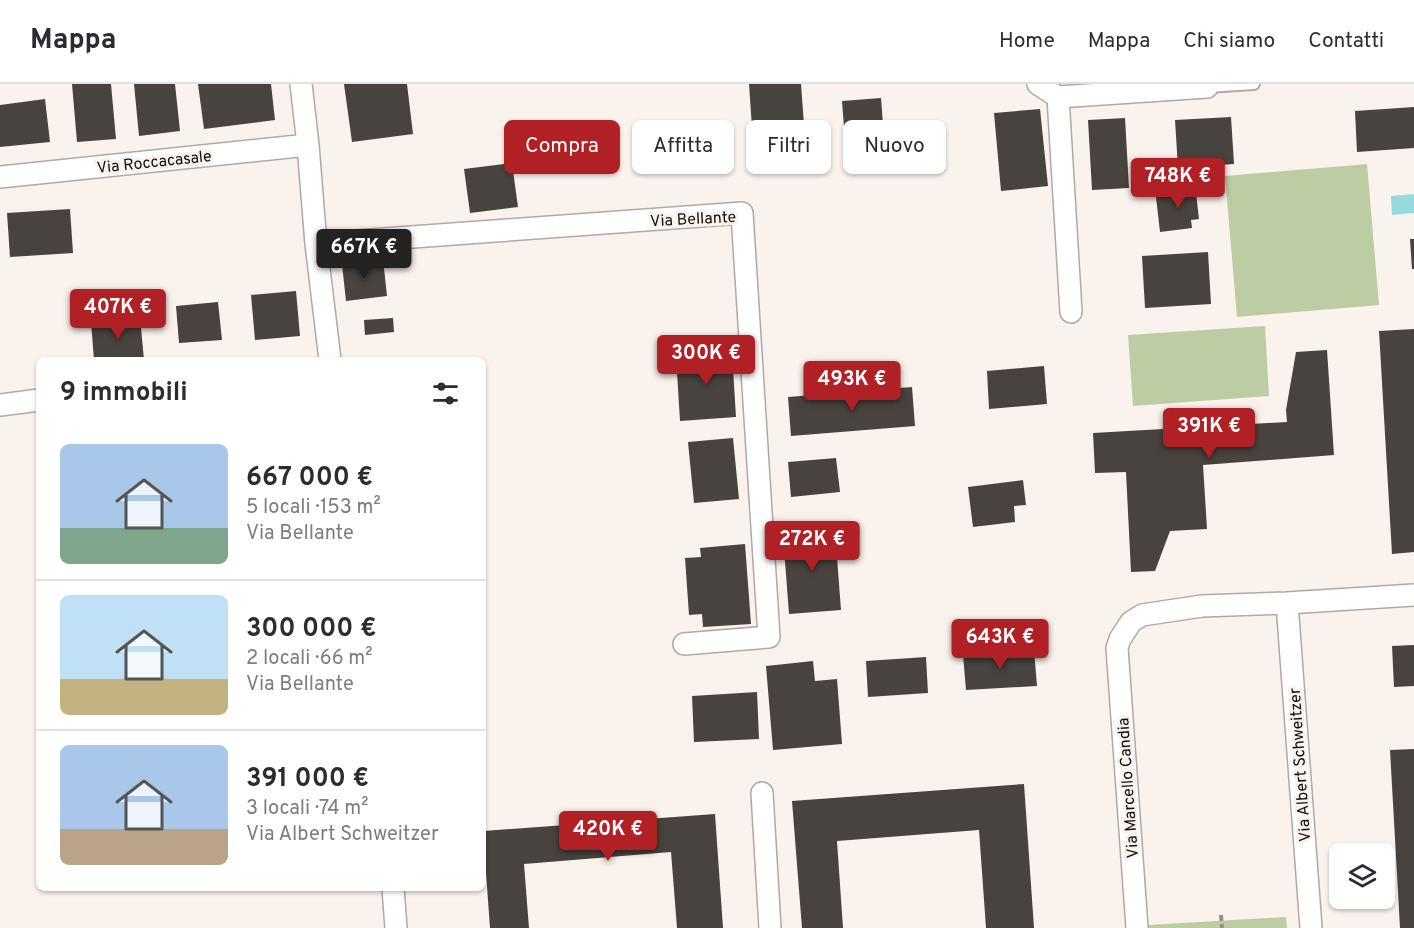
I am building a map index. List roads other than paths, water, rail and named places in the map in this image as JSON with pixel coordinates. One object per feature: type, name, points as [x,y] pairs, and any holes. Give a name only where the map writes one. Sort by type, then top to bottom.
[{"type":"street","points":[[301,84],[315,244],[330,357]]},
{"type":"street","points":[[1038,84],[1058,97],[1207,85]]},
{"type":"street","points":[[1058,97],[1071,312]]},
{"type":"street","name":"Via Roccacasale","points":[[0,177],[308,145]]},
{"type":"street","name":"Via Bellante","points":[[315,244],[742,213],[770,637],[684,644]]},
{"type":"street","points":[[0,405],[36,400]]},
{"type":"street","points":[[1287,603],[1414,595]]},
{"type":"street","name":"Via Marcello Candia","points":[[1137,928],[1117,648],[1120,639],[1131,622],[1142,615],[1202,606],[1287,603]]},
{"type":"street","name":"Via Albert Schweitzer","points":[[1287,603],[1311,928]]},
{"type":"street","points":[[762,793],[770,928]]},
{"type":"street","points":[[393,891],[396,928]]},
{"type":"lane","points":[[1207,85],[1254,84]]},
{"type":"water","points":[[1414,194],[1414,213],[1392,215],[1391,196]]}]
